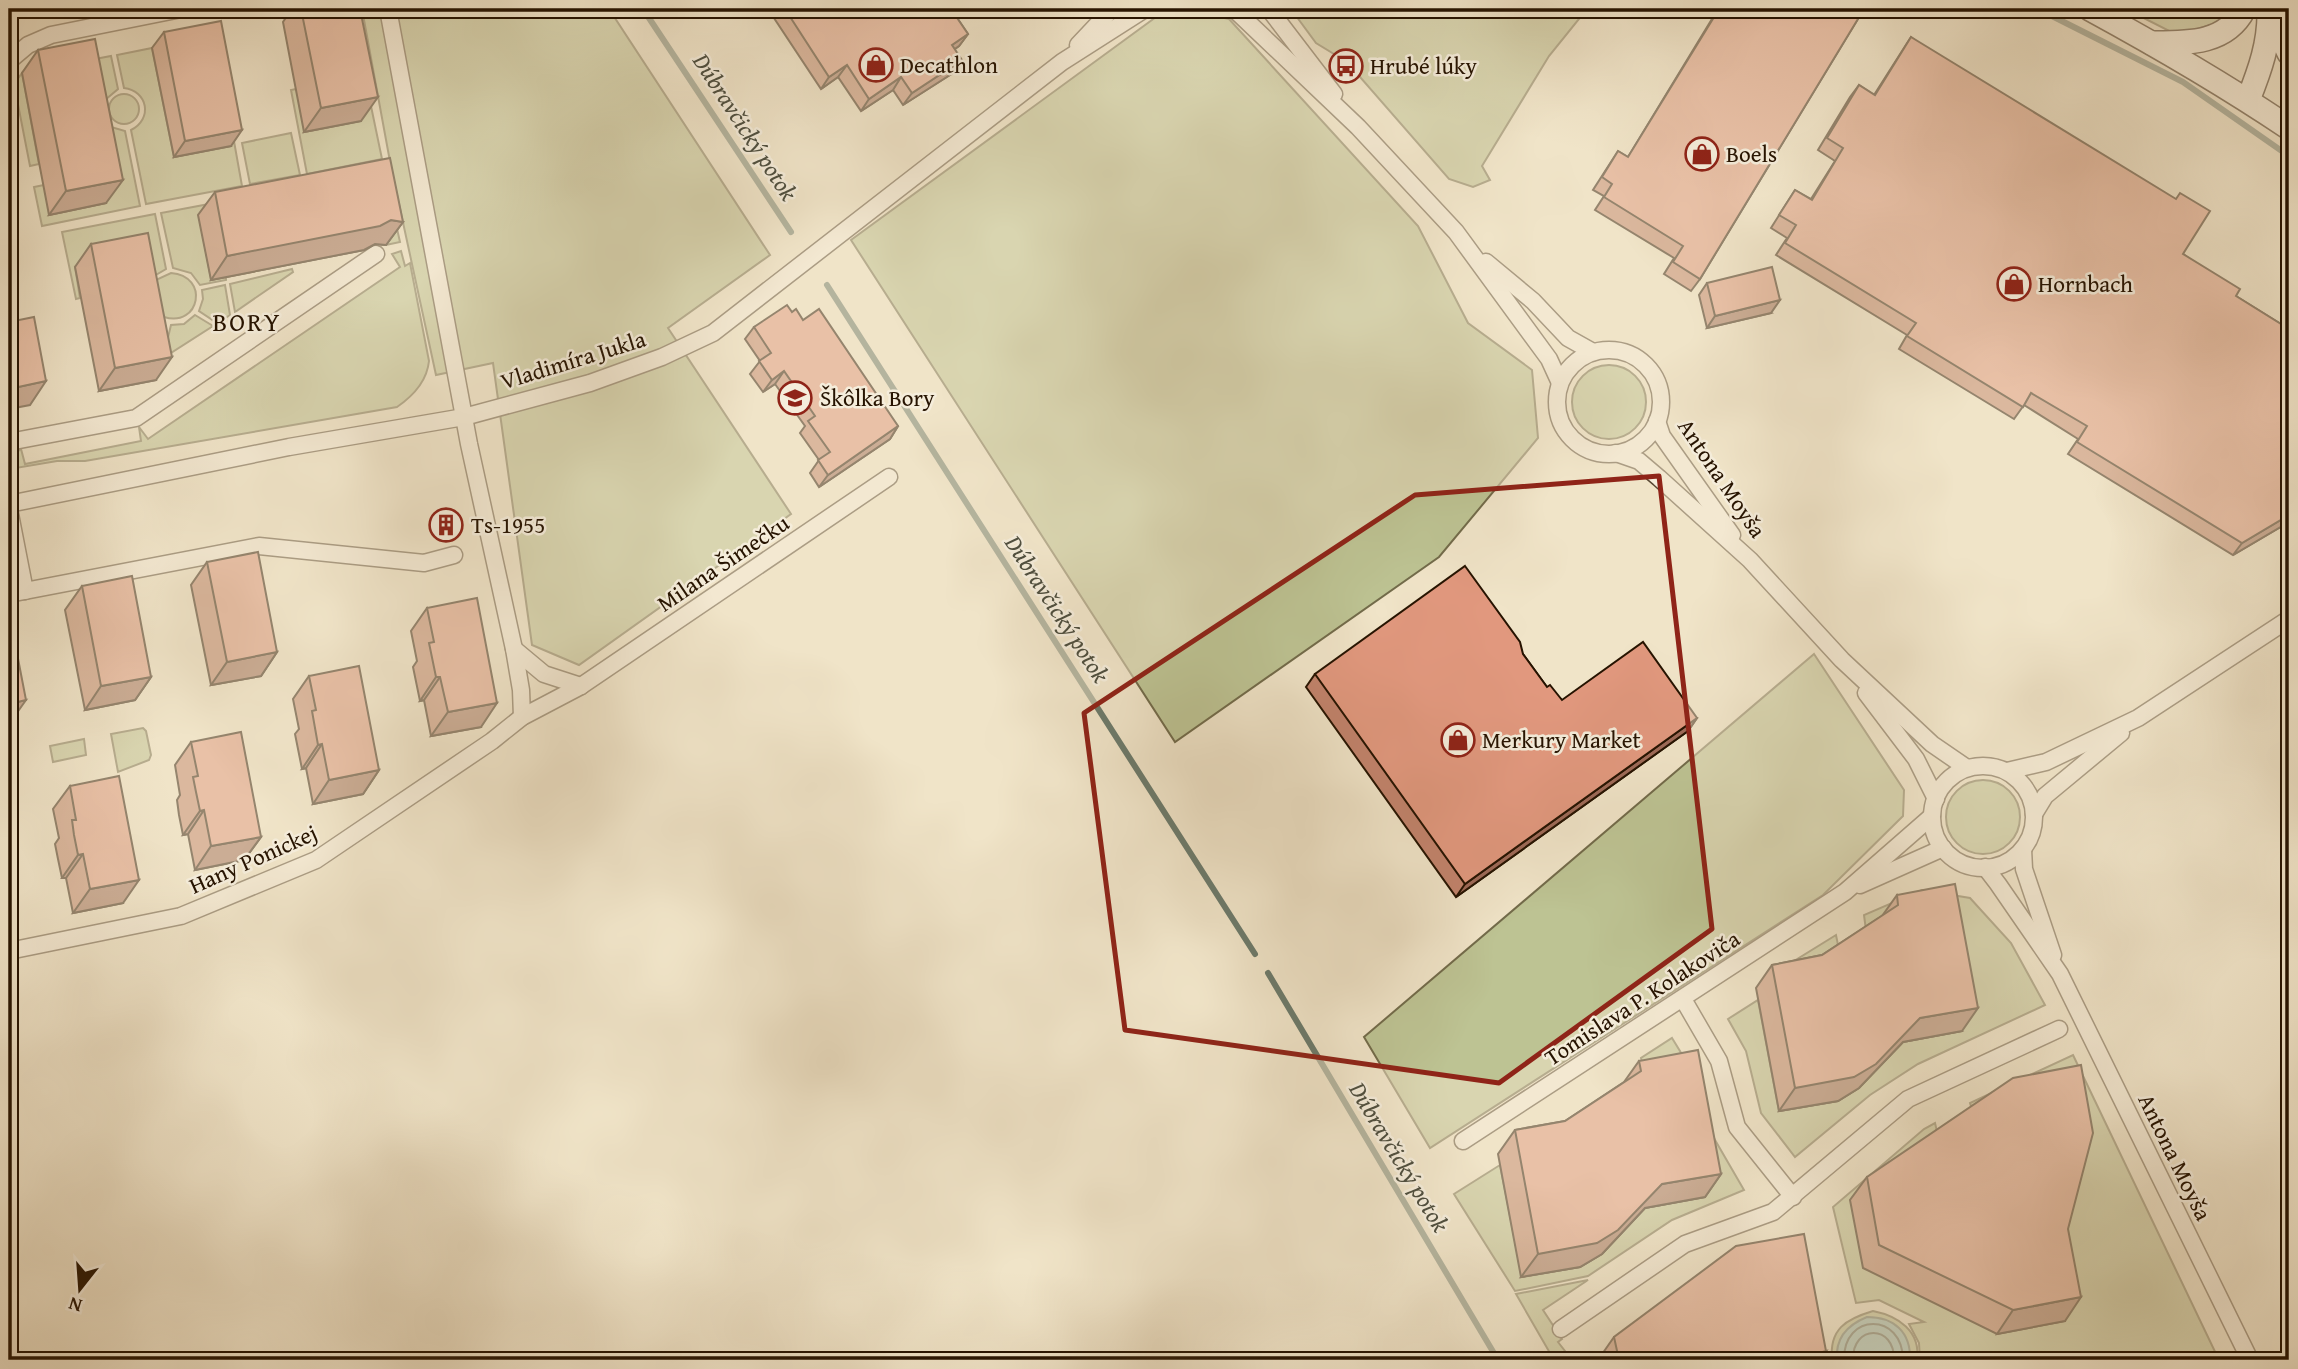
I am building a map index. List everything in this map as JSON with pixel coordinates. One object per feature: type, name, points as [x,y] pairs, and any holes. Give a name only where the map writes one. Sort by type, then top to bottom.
[{"type":"street","points":[[9,61],[28,45],[51,35],[181,9]]},
{"type":"street","points":[[388,9],[464,417],[514,649],[521,690],[522,717]]},
{"type":"street","name":"Vladimíra Jukla","points":[[1062,62],[1112,9]]},
{"type":"street","name":"Vladimíra Jukla","points":[[9,507],[289,447],[464,417],[590,383],[662,357],[713,333],[1062,62],[1145,9]]},
{"type":"street","points":[[1234,9],[1358,127],[1465,244],[1549,359],[1560,383]]},
{"type":"street","points":[[1269,9],[1358,127]]},
{"type":"street","points":[[2090,9],[2248,100],[2289,128]]},
{"type":"street","points":[[2152,43],[2204,39],[2221,34],[2233,26],[2244,9]]},
{"type":"street","points":[[2248,100],[2259,74],[2266,46],[2269,10]]},
{"type":"street","points":[[2269,10],[2289,53]]},
{"type":"street","points":[[1465,244],[1533,301],[1568,338],[1593,352]]},
{"type":"street","points":[[9,442],[135,418],[376,254]]},
{"type":"street","points":[[1593,352],[1624,352],[1644,365],[1654,377],[1661,397],[1657,421],[1641,442],[1616,453],[1591,450],[1573,439],[1561,423],[1557,405],[1560,383],[1573,364],[1593,352]]},
{"type":"street","name":"Antona Moyša","points":[[1657,421],[1662,436],[1680,463],[1750,560]]},
{"type":"street","name":"Antona Moyša","points":[[1616,453],[1639,461],[1750,560],[1842,660],[1932,744],[1967,768]]},
{"type":"street","name":"Milana Šimečku","points":[[522,717],[582,686],[890,477]]},
{"type":"street","points":[[9,507],[17,592],[259,546],[424,563],[454,555]]},
{"type":"street","points":[[2034,814],[2045,796],[2138,718],[2289,619]]},
{"type":"street","points":[[514,649],[544,674],[582,686]]},
{"type":"street","name":"Antona Moyša","points":[[1842,660],[1916,759],[1934,808]]},
{"type":"street","name":"Hany Ponickej","points":[[9,951],[181,916],[316,860],[492,741],[522,717]]},
{"type":"street","points":[[2007,771],[2019,780],[2028,792],[2034,814],[2032,832],[2023,849],[2006,862],[1984,867],[1961,862],[1943,848],[1935,832],[1934,808],[1948,780],[1967,768],[1983,766],[2007,771],[2046,762],[2138,718]]},
{"type":"street","name":"Tomislava P. Kolakoviča","points":[[1845,892],[1934,808]]},
{"type":"street","name":"Tomislava P. Kolakoviča","points":[[1463,1141],[1845,892],[1943,848]]},
{"type":"street","name":"Antona Moyša","points":[[2023,849],[2024,869],[2060,974],[2250,1360]]},
{"type":"street","name":"Antona Moyša","points":[[1984,867],[2060,974]]},
{"type":"street","points":[[1683,999],[1719,1061],[1737,1127],[1793,1197]]},
{"type":"street","points":[[1561,1328],[1685,1244],[1773,1212],[1909,1099],[2059,1029]]},
{"type":"highlighted area","points":[[1659,476],[1712,929],[1499,1083],[1125,1030],[1084,713],[1415,495]]},
{"type":"green space","points":[[362,9],[609,9],[770,255],[668,328],[791,514],[579,665],[532,645],[493,363],[436,375],[391,167]]},
{"type":"green space","points":[[1167,9],[1183,9],[1229,19],[1418,226],[1468,323],[1532,370],[1538,438],[1439,557],[1175,742],[851,240]]},
{"type":"green space","points":[[1291,9],[1587,9],[1549,56],[1482,166],[1490,180],[1473,187],[1449,179],[1347,62],[1316,43]]},
{"type":"green space","points":[[2126,9],[2233,9],[2224,21],[2177,35]]},
{"type":"green space","points":[[351,10],[382,159],[307,174],[291,90],[296,89]]},
{"type":"green space","points":[[152,48],[174,157],[227,102],[242,186],[146,204],[131,130],[143,119],[145,106],[138,94],[124,88],[117,55]]},
{"type":"green space","points":[[111,56],[118,89],[105,100],[111,127],[125,131],[140,206],[42,226],[34,187],[44,185],[50,215],[79,62]]},
{"type":"green space","points":[[22,73],[39,164],[30,166],[14,84]]},
{"type":"green space","points":[[124,94],[135,98],[139,109],[135,120],[124,124],[113,120],[109,109],[113,98]]},
{"type":"green space","points":[[291,133],[300,175],[250,184],[242,143]]},
{"type":"green space","points":[[384,171],[400,242],[386,245],[199,215],[211,279],[226,276],[226,280],[200,285],[191,273],[173,268],[161,213]]},
{"type":"green space","points":[[155,214],[166,269],[154,276],[75,267],[80,298],[76,299],[62,232]]},
{"type":"green space","points":[[401,251],[405,266],[410,263],[429,361],[418,387],[397,407],[85,461],[57,461],[16,468],[12,461],[13,455],[21,449],[25,464],[141,441],[139,427],[148,439],[400,267],[392,254]]},
{"type":"green space","points":[[292,269],[293,272],[235,312],[230,284]]},
{"type":"green space","points":[[171,273],[183,276],[191,283],[196,300],[186,315],[176,318],[164,317],[153,285],[158,279]]},
{"type":"green space","points":[[225,285],[230,315],[217,323],[199,311],[203,299],[202,290]]},
{"type":"green space","points":[[195,315],[213,326],[163,358],[171,325],[184,324]]},
{"type":"green space","points":[[1609,365],[1630,371],[1640,381],[1646,402],[1640,423],[1630,433],[1609,439],[1588,433],[1578,423],[1572,402],[1578,381],[1588,371]]},
{"type":"green space","points":[[1814,654],[1904,790],[1903,816],[1823,895],[1430,1148],[1364,1037]]},
{"type":"green space","points":[[143,728],[151,755],[149,760],[118,772],[111,734]]},
{"type":"green space","points":[[84,739],[86,755],[53,762],[50,746]]},
{"type":"green space","points":[[1983,780],[2004,786],[2014,796],[2020,817],[2014,838],[2004,848],[1983,854],[1962,848],[1952,838],[1946,817],[1952,796],[1962,786]]},
{"type":"green space","points":[[1922,890],[1970,898],[2011,943],[2045,1005],[1918,1064],[1870,1095],[1795,1157],[1761,1113],[1746,1051],[1728,1019],[1758,1000],[1779,1111],[1838,1101],[1859,1088],[1903,1042],[1962,1031],[1871,962],[1778,971],[1836,935],[1840,955],[1867,938],[1864,915]]},
{"type":"green space","points":[[1672,1038],[1694,1074],[1711,1133],[1744,1190],[1672,1220],[1588,1276],[1515,1291],[1454,1194],[1500,1165],[1522,1277],[1580,1267],[1602,1254],[1645,1208],[1704,1197],[1646,1080],[1641,1058]]},
{"type":"green space","points":[[2073,1055],[2219,1360],[1920,1360],[1919,1343],[1909,1324],[1924,1322],[1879,1300],[1856,1303],[1833,1207],[1924,1129],[1935,1123],[1939,1140],[1974,1116],[1970,1103]]},
{"type":"green space","points":[[1588,1280],[1543,1310],[1562,1339],[1558,1342],[1572,1360],[1554,1360],[1516,1294]]},
{"type":"green space","points":[[1873,1311],[1906,1326],[1915,1341],[1917,1360],[1832,1360],[1833,1340],[1841,1327]]},
{"type":"water","points":[[1867,1317],[1885,1320],[1899,1328],[1908,1341],[1910,1360],[1837,1360],[1838,1345],[1844,1333]]},
{"type":"building","points":[[301,9],[360,9],[378,97],[321,108]]},
{"type":"building","name":"Decathlon","points":[[785,9],[951,9],[968,34],[952,45],[962,60],[912,93],[901,77],[869,99],[847,65],[829,77]]},
{"type":"building","name":"Boels","points":[[1719,9],[1864,9],[1700,279],[1673,262],[1683,246],[1604,197],[1612,184],[1602,177],[1618,151],[1628,157]]},
{"type":"building","points":[[221,21],[242,130],[185,141],[164,32]]},
{"type":"building","name":"Hornbach","points":[[1911,37],[2176,199],[2180,193],[2210,211],[2183,254],[2240,289],[2236,296],[2289,329],[2289,515],[2242,543],[2077,442],[2087,426],[2031,393],[2023,407],[1907,336],[1916,323],[1785,243],[1796,225],[1779,215],[1795,190],[1812,200],[1843,148],[1827,138],[1859,85],[1875,95]]},
{"type":"building","points":[[95,39],[123,180],[66,191],[38,50]]},
{"type":"building","points":[[390,158],[403,222],[391,220],[380,226],[227,256],[215,192]]},
{"type":"building","points":[[148,233],[172,357],[115,368],[91,244]]},
{"type":"building","points":[[1772,267],[1780,300],[1715,316],[1707,283]]},
{"type":"building","points":[[787,305],[792,312],[796,309],[803,320],[819,309],[898,426],[828,475],[818,460],[830,452],[808,421],[815,416],[784,371],[772,380],[759,361],[771,353],[754,327]]},
{"type":"building","points":[[34,317],[46,381],[9,389],[9,322]]},
{"type":"building","points":[[258,552],[277,652],[227,662],[207,562]]},
{"type":"building","name":"Merkury Market","points":[[1465,566],[1520,642],[1523,654],[1547,687],[1550,685],[1562,700],[1643,642],[1697,718],[1465,884],[1315,674]]},
{"type":"building","points":[[132,576],[151,677],[101,686],[82,586]]},
{"type":"building","points":[[477,598],[497,703],[448,712],[440,677],[436,677],[429,643],[434,642],[427,608]]},
{"type":"building","points":[[9,612],[26,700],[9,704]]},
{"type":"building","points":[[359,666],[379,770],[329,780],[322,744],[318,745],[312,711],[316,710],[309,676]]},
{"type":"building","points":[[241,732],[261,837],[211,846],[204,810],[200,811],[193,777],[198,776],[191,742]]},
{"type":"building","points":[[119,776],[139,880],[90,889],[83,854],[78,855],[74,835],[72,820],[76,820],[70,786]]},
{"type":"building","points":[[9,878],[14,905],[9,906]]},
{"type":"building","points":[[1955,884],[1978,1008],[1920,1018],[1876,1064],[1854,1077],[1795,1088],[1772,965],[1822,955],[1898,905],[1897,895]]},
{"type":"building","points":[[1698,1050],[1721,1174],[1662,1184],[1618,1230],[1597,1243],[1538,1254],[1515,1130],[1565,1121],[1641,1071],[1639,1061]]},
{"type":"building","points":[[2081,1065],[2093,1133],[2068,1229],[2081,1297],[2013,1310],[1879,1245],[1867,1177],[2013,1078]]},
{"type":"building","points":[[1804,1234],[1826,1351],[1796,1360],[1619,1360],[1614,1337],[1736,1246]]},
{"type":"building","points":[[2235,1352],[2235,1360],[2142,1360],[2165,1356]]},
{"type":"waterway","name":"Dúbravčický potok","points":[[643,9],[791,232]]},
{"type":"waterway","points":[[2038,9],[2183,82],[2289,156]]},
{"type":"waterway","name":"Dúbravčický potok","points":[[827,285],[1255,954]]},
{"type":"waterway","name":"Dúbravčický potok","points":[[1268,973],[1498,1360]]},
{"type":"place","name":"Decathlon","points":[[876,65]]},
{"type":"place","name":"Hrubé lúky","points":[[1346,66]]},
{"type":"place","name":"Boels","points":[[1702,154]]},
{"type":"place","name":"Hornbach","points":[[2014,284]]},
{"type":"place","name":"Škôlka Bory","points":[[795,398]]},
{"type":"place","name":"Ts-1955","points":[[446,525]]},
{"type":"place","name":"Merkury Market","points":[[1458,740]]},
{"type":"district","name":"BORY","points":[[247,322]]}]
